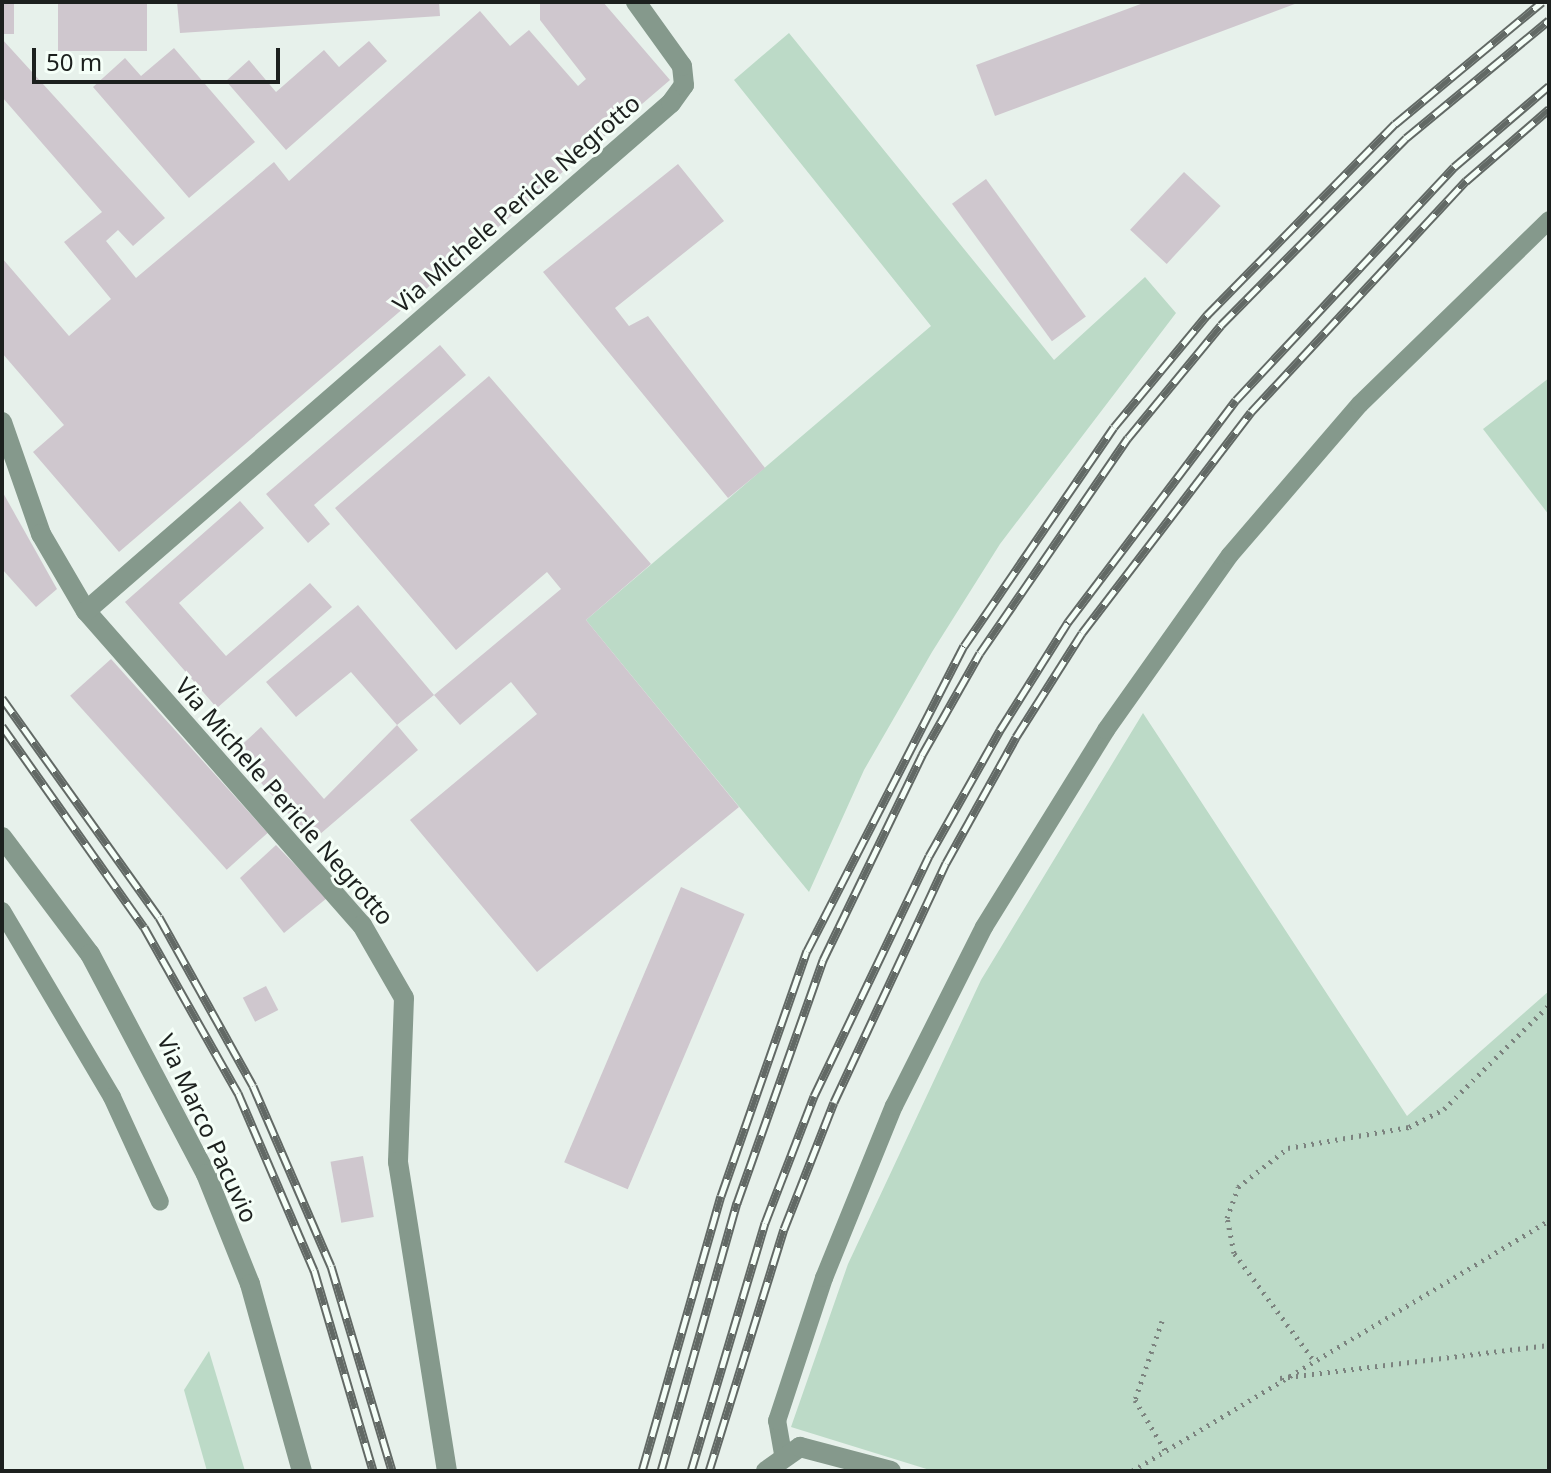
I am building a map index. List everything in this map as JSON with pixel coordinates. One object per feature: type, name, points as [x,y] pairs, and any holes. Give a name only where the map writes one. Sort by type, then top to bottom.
[{"type":"street","name":"Via Michele Pericle Negrotto","points":[[86,611],[671,103],[684,85],[682,66],[636,2]]},
{"type":"street","name":"Via Michele Pericle Negrotto","points":[[2,422],[41,534],[86,611],[362,925],[404,998],[398,1162],[447,1471]]},
{"type":"street","name":"Via Marco Pacuvio","points":[[2,837],[90,954],[206,1174],[250,1284],[302,1471]]},
{"type":"street","points":[[766,1471],[783,1454],[817,1448],[891,1471]]},
{"type":"lane","points":[[783,1454],[782,1407],[894,1106],[984,927],[1090,756],[1230,555],[1360,404],[1549,220]]},
{"type":"lane","points":[[2,911],[112,1097],[160,1202]]},
{"type":"path","points":[[1312,1358],[1234,1253],[1227,1218],[1238,1187],[1288,1148],[1409,1127],[1444,1109],[1549,1005]]},
{"type":"path","points":[[1132,1471],[1277,1379],[1549,1220]]},
{"type":"path","points":[[1162,1321],[1135,1400],[1165,1450]]},
{"type":"path","points":[[1277,1379],[1549,1345]]},
{"type":"green space","points":[[789,33],[1054,360],[1145,277],[1176,313],[1000,544],[932,652],[864,770],[809,892],[586,620],[931,326],[734,80]]},
{"type":"green space","points":[[1549,378],[1549,515],[1483,429]]},
{"type":"green space","points":[[1143,713],[1407,1116],[1549,991],[1549,1471],[933,1471],[791,1427],[848,1264],[981,980]]},
{"type":"green space","points":[[209,1351],[245,1471],[207,1471],[184,1390]]},
{"type":"building","points":[[2,2],[14,2],[14,34],[2,34]]},
{"type":"building","points":[[58,2],[147,2],[147,51],[58,51]]},
{"type":"building","points":[[177,2],[439,2],[440,16],[180,33]]},
{"type":"building","points":[[540,2],[603,2],[670,80],[119,552],[33,452],[64,425],[2,353],[2,258],[69,336],[111,299],[64,242],[102,212],[2,97],[2,39],[165,218],[133,246],[118,230],[106,241],[136,278],[274,162],[289,181],[480,11],[510,46],[529,30],[578,86],[586,79],[540,20]]},
{"type":"building","points":[[1146,2],[1300,2],[995,116],[976,65]]},
{"type":"building","points":[[369,41],[387,61],[286,150],[226,81],[249,60],[276,92],[324,50],[339,67]]},
{"type":"building","points":[[174,48],[255,142],[189,198],[93,87],[125,58],[141,76]]},
{"type":"building","points":[[678,164],[724,221],[615,308],[629,326],[648,316],[765,468],[728,498],[543,272]]},
{"type":"building","points":[[1184,172],[1221,206],[1167,264],[1130,230]]},
{"type":"building","points":[[986,179],[1086,317],[1052,341],[952,204]]},
{"type":"building","points":[[440,345],[466,375],[314,505],[330,524],[308,543],[266,494]]},
{"type":"building","points":[[489,376],[651,564],[586,620],[739,807],[537,972],[410,820],[537,714],[511,682],[460,725],[434,695],[561,589],[547,572],[456,650],[335,508]]},
{"type":"building","points":[[2,491],[57,589],[36,607],[2,569]]},
{"type":"building","points":[[240,501],[264,528],[179,603],[226,656],[310,583],[332,607],[217,708],[125,602]]},
{"type":"building","points":[[358,605],[434,695],[397,725],[351,672],[296,717],[266,682]]},
{"type":"building","points":[[111,659],[268,833],[227,870],[70,696]]},
{"type":"building","points":[[397,725],[418,750],[312,841],[234,752],[261,727],[324,799]]},
{"type":"building","points":[[276,845],[327,898],[284,933],[240,878]]},
{"type":"building","points":[[681,887],[745,914],[628,1189],[564,1162]]},
{"type":"building","points":[[266,986],[278,1010],[255,1022],[243,998]]},
{"type":"building","points":[[363,1156],[374,1217],[341,1223],[331,1162]]},
{"type":"railway","points":[[642,1471],[721,1196],[807,951],[964,646],[1114,427],[1207,315],[1395,124],[1542,2]]},
{"type":"railway","points":[[661,1471],[737,1203],[823,960],[922,755],[980,653],[1128,438],[1221,325],[1406,138],[1549,20]]},
{"type":"railway","points":[[691,1471],[765,1223],[814,1096],[929,856],[1000,730],[1068,622],[1236,400],[1454,167],[1549,86]]},
{"type":"railway","points":[[709,1471],[784,1229],[834,1102],[946,863],[1016,737],[1082,633],[1251,412],[1466,181],[1549,109]]},
{"type":"railway","points":[[2,698],[159,917],[253,1086],[331,1266],[392,1471]]},
{"type":"railway","points":[[2,726],[144,927],[238,1093],[314,1270],[373,1471]]}]
